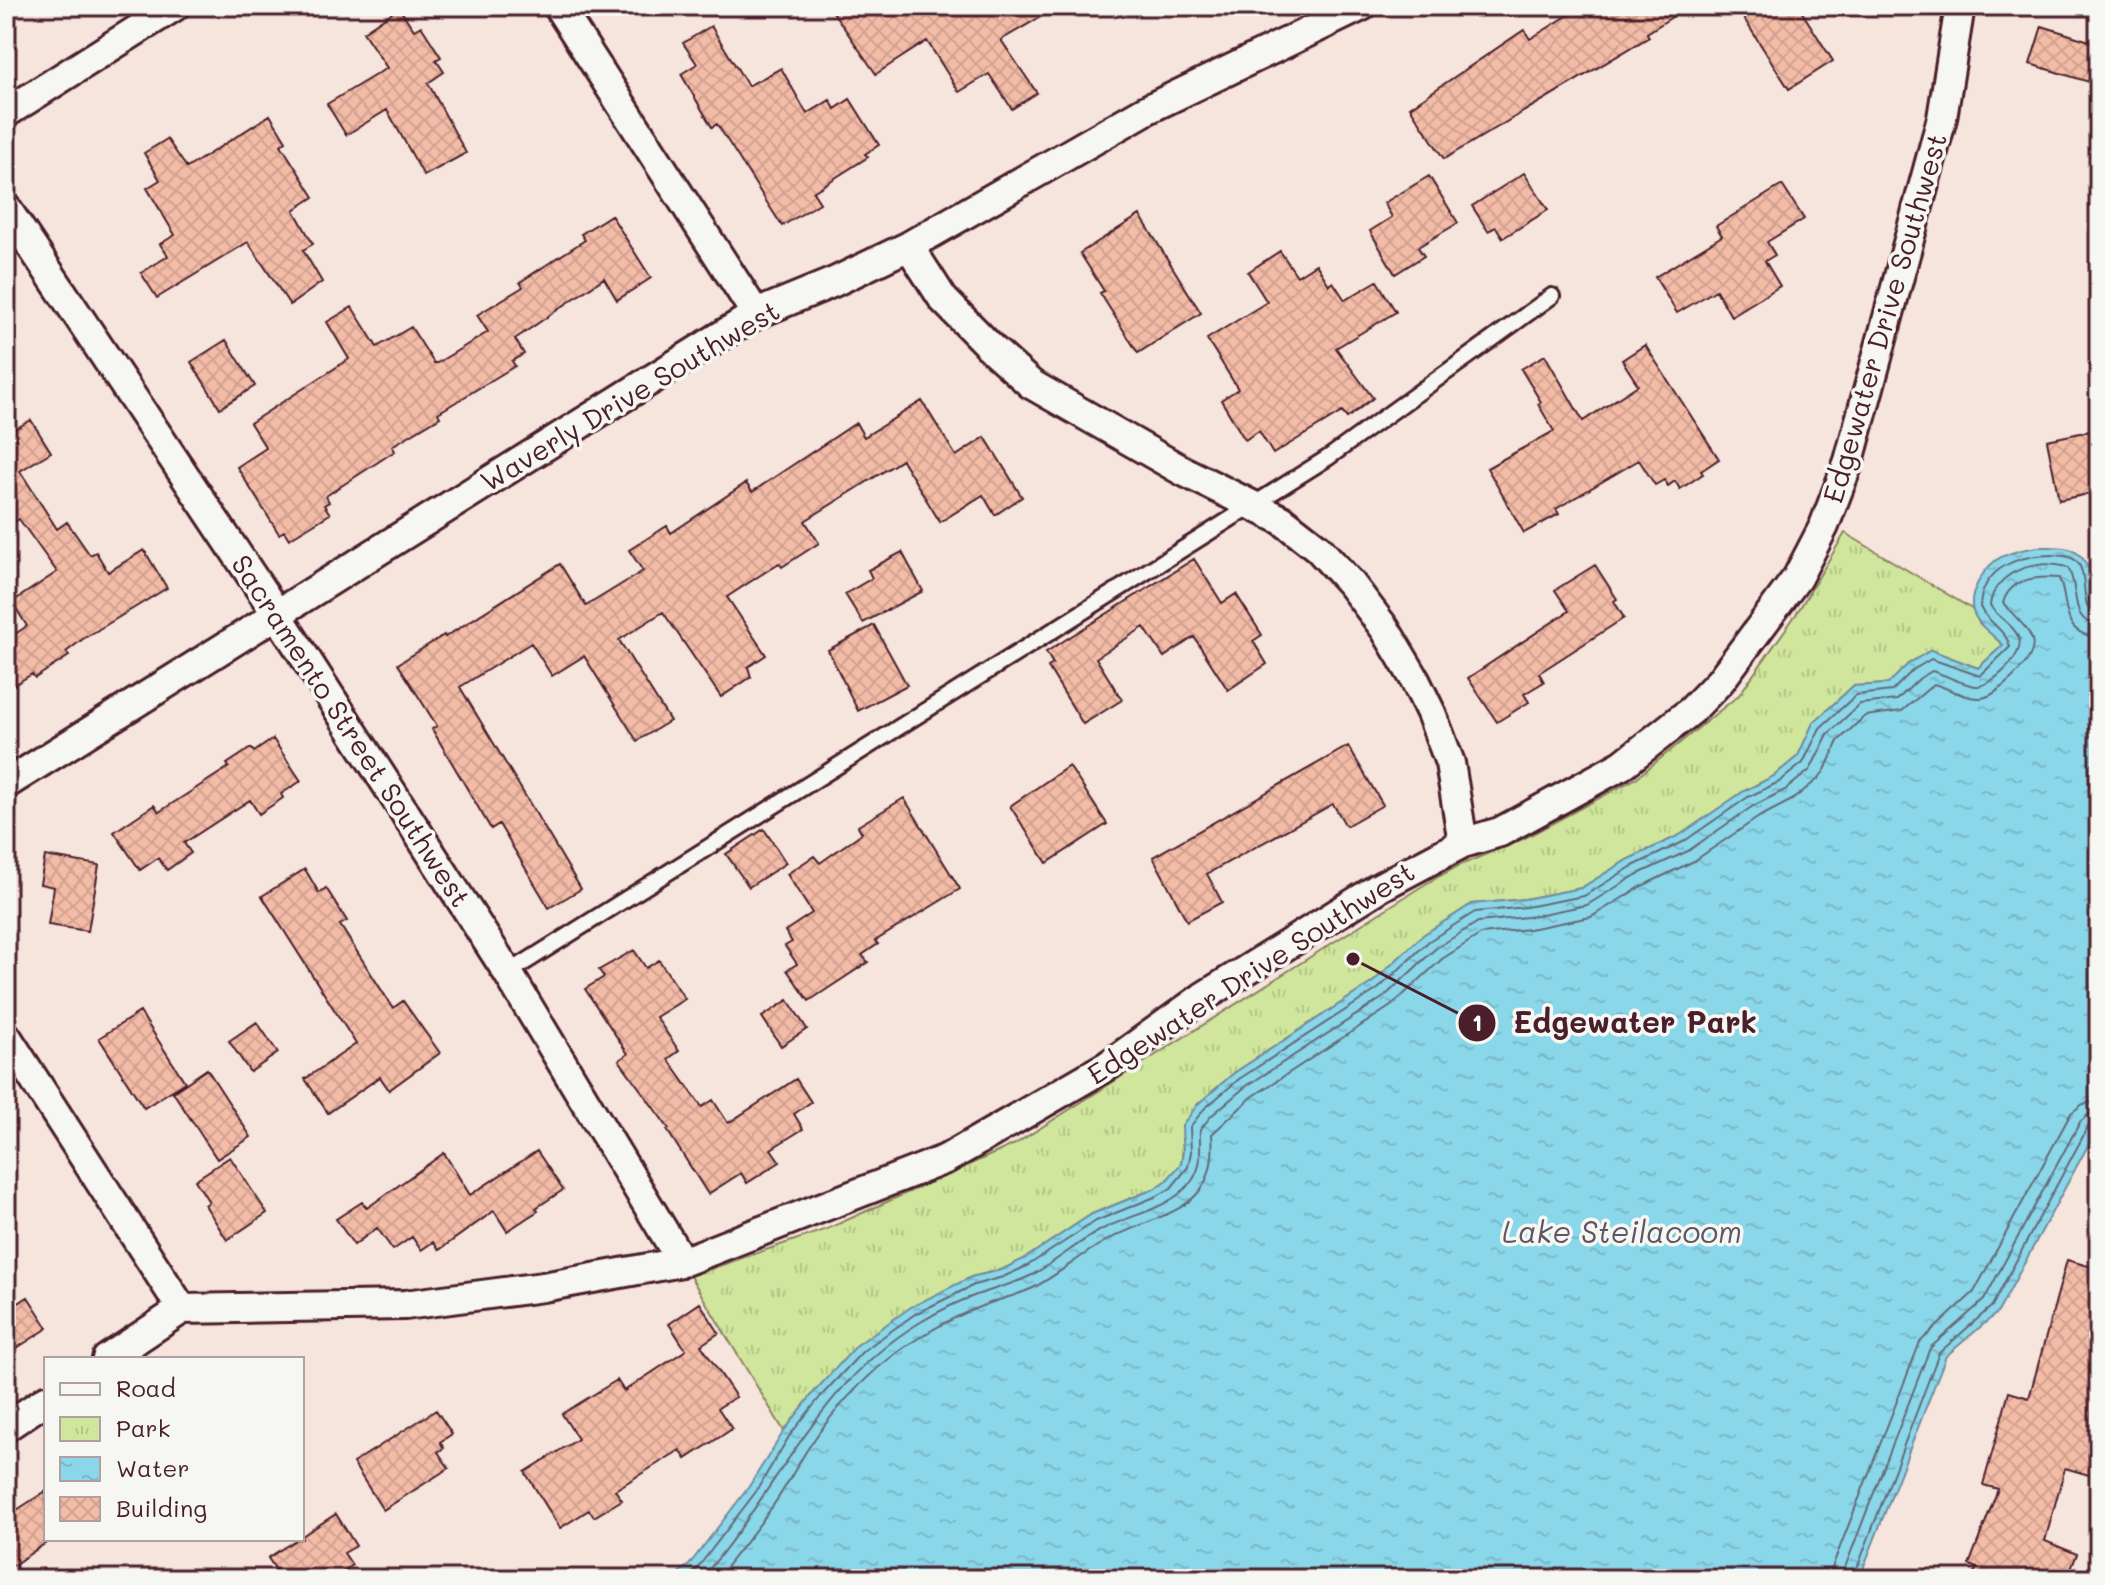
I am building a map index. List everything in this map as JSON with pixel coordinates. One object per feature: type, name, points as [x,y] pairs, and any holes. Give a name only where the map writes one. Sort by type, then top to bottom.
[{"type":"street","points":[[6,113],[175,6]]},
{"type":"street","points":[[558,6],[756,314]]},
{"type":"street","name":"Waverly Drive Southwest","points":[[6,784],[756,314],[834,282],[909,246],[1146,110],[1362,6]]},
{"type":"street","name":"Edgewater Drive Southwest","points":[[182,1309],[405,1305],[543,1287],[682,1262],[946,1159],[1107,1066],[1203,997],[1380,887],[1463,843],[1500,832],[1622,765],[1692,710],[1720,681],[1797,578],[1824,526],[1849,461],[1942,118],[1960,6]]},
{"type":"street","name":"Sacramento Street Southwest","points":[[6,208],[277,614],[508,973],[682,1262]]},
{"type":"street","points":[[909,246],[943,299],[1031,384],[1183,471],[1282,520],[1318,548],[1351,584],[1385,629],[1425,701],[1450,763],[1463,843]]},
{"type":"street","points":[[6,1036],[182,1309],[110,1357]]},
{"type":"street","points":[[6,1427],[44,1401]]},
{"type":"lane","points":[[508,973],[1329,457],[1552,296]]},
{"type":"green space","points":[[1845,533],[1972,609],[1979,623],[2003,645],[1978,668],[1931,650],[1908,664],[1889,684],[1853,686],[1813,723],[1798,756],[1774,776],[1744,791],[1680,835],[1627,860],[1581,888],[1525,899],[1472,904],[1423,935],[1373,982],[1234,1073],[1198,1104],[1182,1139],[1181,1164],[1167,1181],[1092,1214],[1024,1259],[1001,1270],[971,1277],[815,1391],[784,1431],[690,1276],[827,1229],[1015,1144],[1427,883],[1458,866],[1523,839],[1635,779],[1739,695],[1797,613]]},
{"type":"water","name":"Lake Steilacoom","points":[[2038,547],[2069,549],[2085,561],[2093,582],[2099,626],[2099,1125],[1998,1312],[1946,1356],[1859,1579],[670,1579],[689,1565],[748,1488],[784,1431],[857,1345],[911,1307],[971,1277],[1001,1270],[1024,1259],[1092,1214],[1154,1189],[1166,1181],[1181,1164],[1182,1126],[1198,1104],[1234,1073],[1373,982],[1423,935],[1472,904],[1525,899],[1581,888],[1627,860],[1680,835],[1744,791],[1774,776],[1798,756],[1813,723],[1853,686],[1888,684],[1908,664],[1931,650],[1978,668],[2003,645],[1975,616],[1972,598],[1977,584],[1990,565],[2000,558]]},
{"type":"building","points":[[829,6],[1059,6],[1001,40],[1037,93],[1012,109],[989,74],[959,92],[927,41],[876,74]]},
{"type":"building","points":[[1583,6],[1689,6],[1647,33],[1649,37],[1444,159],[1410,107],[1524,30],[1530,39]]},
{"type":"building","points":[[1736,6],[1798,6],[1833,61],[1789,89]]},
{"type":"building","points":[[399,8],[414,30],[421,26],[441,57],[436,60],[444,72],[428,83],[466,153],[424,176],[387,110],[346,135],[327,104],[387,68],[363,32]]},
{"type":"building","points":[[711,26],[748,86],[781,68],[807,114],[830,100],[835,109],[850,99],[879,145],[865,154],[868,157],[813,192],[820,203],[782,226],[717,124],[712,127],[681,74],[697,64],[683,43]]},
{"type":"building","points":[[2042,26],[2099,44],[2099,85],[2030,64]]},
{"type":"building","points":[[270,115],[286,141],[281,145],[314,197],[294,210],[313,244],[303,250],[322,282],[290,305],[248,242],[157,298],[141,273],[168,256],[160,244],[175,235],[147,188],[160,180],[144,153],[167,139],[187,168]]},
{"type":"building","points":[[1524,173],[1548,210],[1503,238],[1496,227],[1488,231],[1472,206]]},
{"type":"building","points":[[1429,176],[1458,223],[1418,247],[1424,256],[1395,274],[1370,231],[1392,217],[1384,203]]},
{"type":"building","points":[[1782,185],[1804,219],[1767,242],[1775,255],[1765,261],[1780,286],[1731,316],[1716,290],[1677,313],[1655,277],[1722,236],[1716,226]]},
{"type":"building","points":[[611,215],[651,278],[617,300],[604,278],[515,339],[524,354],[512,361],[515,366],[438,413],[440,417],[392,446],[395,451],[326,496],[329,502],[324,505],[330,514],[289,539],[284,531],[279,534],[237,467],[266,448],[250,423],[349,359],[327,322],[352,307],[377,347],[411,327],[434,363],[437,363],[488,332],[477,315],[523,287],[520,282],[585,240],[581,234]]},
{"type":"building","points":[[1140,215],[1201,313],[1138,353],[1100,293],[1104,291],[1080,253]]},
{"type":"building","points":[[1280,251],[1297,276],[1316,264],[1329,285],[1333,282],[1345,300],[1377,281],[1396,312],[1336,348],[1373,398],[1347,418],[1342,412],[1273,454],[1259,431],[1245,440],[1221,400],[1238,389],[1207,339],[1267,302],[1248,272]]},
{"type":"building","points":[[226,340],[255,386],[220,408],[191,362]]},
{"type":"building","points":[[1645,345],[1719,459],[1680,489],[1675,481],[1668,486],[1664,480],[1655,485],[1639,460],[1556,509],[1559,514],[1524,533],[1487,468],[1554,431],[1521,369],[1545,355],[1583,421],[1638,385],[1622,360]]},
{"type":"building","points":[[922,401],[956,456],[985,437],[1022,497],[995,515],[983,495],[940,522],[902,460],[808,519],[805,521],[819,543],[782,567],[779,563],[727,597],[766,655],[748,667],[751,677],[721,697],[663,612],[619,640],[670,721],[637,741],[584,656],[552,676],[531,643],[460,687],[581,889],[549,908],[499,824],[491,829],[432,729],[437,726],[398,664],[560,564],[586,606],[643,571],[629,550],[667,526],[671,533],[746,483],[752,492],[856,423],[864,437]]},
{"type":"building","points":[[31,420],[51,452],[20,471],[57,529],[67,522],[90,555],[96,552],[108,572],[144,550],[167,588],[83,639],[66,652],[69,656],[35,678],[32,674],[6,690],[6,640],[27,626],[12,602],[57,572],[19,519],[6,527],[6,434]]},
{"type":"building","points":[[2090,431],[2094,452],[2099,451],[2099,492],[2059,500],[2047,440]]},
{"type":"building","points":[[902,552],[923,591],[863,623],[845,594],[872,578],[868,570]]},
{"type":"building","points":[[1194,559],[1222,603],[1236,594],[1262,635],[1253,641],[1267,664],[1228,690],[1194,637],[1164,657],[1144,627],[1096,658],[1122,700],[1083,724],[1048,667],[1053,664],[1046,652]]},
{"type":"building","points":[[1595,565],[1617,599],[1614,601],[1624,618],[1539,673],[1544,682],[1524,694],[1529,702],[1497,722],[1468,678],[1569,611],[1555,590]]},
{"type":"building","points":[[874,625],[907,685],[858,711],[828,650]]},
{"type":"building","points":[[273,739],[301,781],[259,814],[250,800],[184,843],[191,853],[167,870],[158,858],[140,870],[114,832],[154,805],[159,812],[229,767],[227,764],[251,748],[254,752]]},
{"type":"building","points":[[1348,746],[1383,805],[1346,826],[1333,804],[1207,874],[1222,902],[1187,921],[1153,857]]},
{"type":"building","points":[[1069,766],[1107,824],[1047,863],[1010,806]]},
{"type":"building","points":[[904,798],[960,889],[875,941],[878,944],[862,955],[868,962],[809,1001],[787,970],[797,964],[785,946],[792,942],[785,931],[812,913],[787,874],[814,856],[820,863],[862,833],[858,826]]},
{"type":"building","points":[[764,829],[786,863],[749,887],[726,854]]},
{"type":"building","points":[[45,856],[99,865],[88,931],[48,925],[54,887],[40,884]]},
{"type":"building","points":[[305,869],[319,893],[326,888],[347,921],[340,925],[393,1008],[403,1001],[440,1053],[389,1090],[380,1077],[328,1113],[305,1079],[356,1044],[262,896]]},
{"type":"building","points":[[634,950],[646,968],[659,960],[685,999],[656,1017],[679,1051],[668,1059],[702,1107],[713,1100],[728,1123],[796,1079],[811,1102],[794,1114],[803,1129],[771,1149],[780,1162],[747,1183],[741,1173],[708,1194],[669,1129],[619,1060],[628,1054],[585,989],[604,977],[599,970]]},
{"type":"building","points":[[788,1000],[807,1029],[781,1046],[762,1017]]},
{"type":"building","points":[[140,1012],[185,1082],[144,1108],[99,1038]]},
{"type":"building","points":[[257,1022],[278,1053],[250,1072],[229,1041]]},
{"type":"building","points":[[207,1069],[251,1137],[217,1159],[173,1092]]},
{"type":"building","points":[[537,1151],[563,1190],[507,1231],[494,1211],[439,1250],[433,1242],[421,1250],[412,1237],[393,1250],[377,1228],[354,1245],[336,1219],[362,1202],[367,1208],[444,1153],[470,1195]]},
{"type":"building","points":[[230,1157],[267,1213],[227,1240],[205,1205],[209,1202],[195,1180]]},
{"type":"building","points":[[2067,1260],[2099,1269],[2099,1478],[2065,1468],[2045,1541],[2077,1554],[2067,1579],[1970,1579],[1977,1568],[1969,1565],[1998,1489],[1983,1485],[2009,1392],[2029,1398]]},
{"type":"building","points":[[28,1297],[48,1328],[6,1355],[6,1311]]},
{"type":"building","points":[[700,1303],[719,1333],[701,1345],[736,1397],[718,1408],[732,1429],[686,1459],[680,1450],[615,1490],[622,1500],[594,1517],[589,1510],[560,1528],[525,1472],[578,1439],[562,1414],[617,1380],[624,1391],[686,1350],[669,1324]]},
{"type":"building","points":[[436,1410],[452,1434],[440,1442],[444,1448],[438,1452],[449,1468],[383,1510],[353,1463]]},
{"type":"building","points":[[44,1492],[46,1543],[6,1570],[6,1517]]},
{"type":"building","points":[[336,1514],[356,1546],[344,1553],[352,1565],[333,1579],[282,1579],[268,1558],[294,1541],[304,1541],[304,1535]]},
{"type":"place","name":"Edgewater Park","points":[[1353,959]]}]
